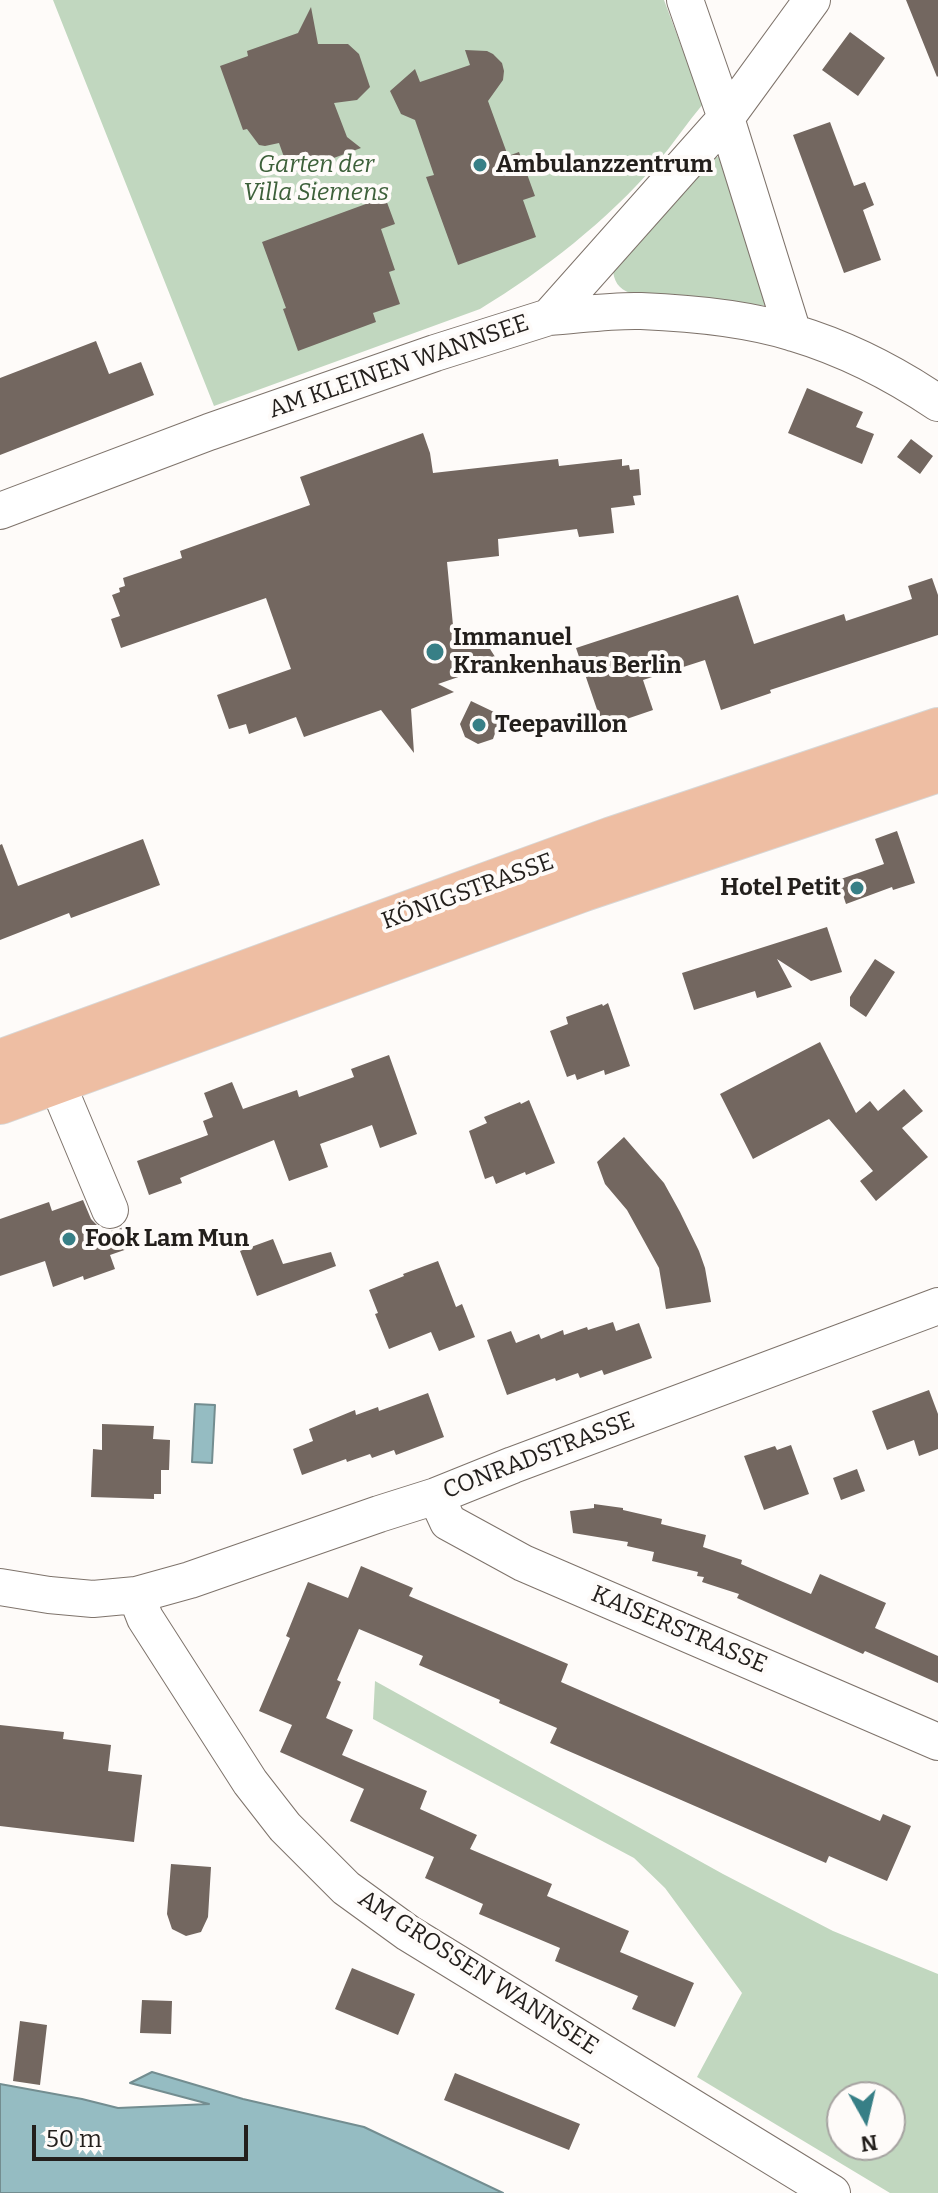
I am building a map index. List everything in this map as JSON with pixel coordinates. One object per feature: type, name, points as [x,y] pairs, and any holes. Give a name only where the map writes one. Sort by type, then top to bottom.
[{"type":"main road","name":"KÖNIGSTRASSE","points":[[0,1102],[938,730]]},
{"type":"main road","name":"KÖNIGSTRASSE","points":[[0,1062],[598,864],[938,770]]},
{"type":"street","points":[[685,0],[726,118],[793,333]]},
{"type":"street","name":"AM KLEINEN WANNSEE","points":[[0,511],[209,432],[435,353],[549,317],[726,118],[812,0]]},
{"type":"street","points":[[549,317],[639,311],[736,320],[793,333],[844,352],[890,374],[938,403]]},
{"type":"street","points":[[56,1081],[110,1210]]},
{"type":"street","name":"CONRADSTRASSE","points":[[136,1595],[190,1580],[436,1496],[938,1306]]},
{"type":"street","name":"KAISERSTRASSE","points":[[436,1496],[448,1522],[523,1563],[938,1742]]},
{"type":"street","points":[[0,1587],[93,1599],[136,1595]]},
{"type":"street","name":"AM GROSSEN WANNSEE","points":[[136,1595],[145,1618],[250,1782],[285,1827],[346,1888],[408,1933],[832,2193]]},
{"type":"green space","name":"Garten der Villa Siemens","points":[[53,0],[664,0],[703,104],[657,163],[617,205],[551,261],[480,309],[214,406]]},
{"type":"green space","points":[[723,156],[769,306],[630,293],[623,289],[615,281],[613,268],[708,159]]},
{"type":"green space","points":[[375,1681],[723,1874],[833,1931],[938,1974],[938,2193],[890,2193],[837,2161],[906,2161],[906,2081],[826,2081],[826,2155],[697,2077],[742,1993],[665,1888],[634,1858],[373,1719]]},
{"type":"water","points":[[195,1404],[215,1405],[212,1463],[192,1462]]},
{"type":"water","points":[[152,2072],[243,2099],[364,2127],[503,2193],[0,2193],[0,2084],[118,2108],[209,2104],[130,2083]]},
{"type":"building","points":[[906,0],[938,0],[937,77]]},
{"type":"building","points":[[311,7],[318,44],[348,44],[359,54],[370,87],[357,100],[334,103],[347,137],[361,148],[290,174],[279,143],[259,145],[247,129],[243,130],[220,66],[248,56],[247,51],[298,33]]},
{"type":"building","points":[[850,32],[885,58],[858,96],[822,70]]},
{"type":"building","name":"Ambulanzzentrum","points":[[465,50],[487,51],[502,63],[503,80],[488,101],[508,156],[519,152],[535,196],[523,200],[536,237],[458,265],[426,177],[434,175],[415,120],[401,114],[390,91],[415,69],[420,82],[470,65]]},
{"type":"building","points":[[830,122],[854,186],[865,182],[874,205],[863,210],[881,260],[844,273],[793,135]]},
{"type":"building","points":[[385,197],[395,224],[381,229],[395,270],[389,272],[400,304],[373,313],[376,322],[298,351],[262,242]]},
{"type":"building","points":[[96,341],[109,374],[141,362],[154,395],[0,455],[0,378]]},
{"type":"building","points":[[807,388],[863,412],[856,427],[874,434],[862,464],[788,433]]},
{"type":"building","points":[[423,433],[433,473],[558,459],[559,466],[622,459],[622,466],[629,465],[630,470],[639,469],[641,495],[633,496],[635,505],[611,508],[614,533],[579,537],[577,529],[498,539],[499,556],[447,562],[454,636],[460,634],[462,646],[483,638],[499,663],[438,684],[454,692],[411,709],[414,753],[381,710],[304,737],[296,717],[249,734],[246,724],[229,729],[217,695],[291,669],[266,598],[121,648],[111,619],[120,616],[112,595],[125,586],[123,578],[182,558],[180,551],[310,505],[300,477]]},
{"type":"building","points":[[911,439],[933,456],[920,474],[897,457]]},
{"type":"building","points":[[932,578],[938,595],[938,635],[770,690],[771,693],[721,710],[705,660],[643,680],[653,710],[603,727],[576,648],[738,595],[754,644],[844,614],[846,621],[912,599],[908,586]]},
{"type":"building","name":"Teepavillon","points":[[471,701],[494,712],[498,725],[493,739],[478,744],[465,737],[460,724]]},
{"type":"building","points":[[897,831],[915,883],[893,890],[892,887],[846,904],[838,880],[884,864],[875,839]]},
{"type":"building","points":[[143,839],[160,885],[71,918],[69,913],[0,940],[0,845],[18,886]]},
{"type":"building","points":[[827,927],[842,972],[811,981],[777,959],[792,987],[757,998],[755,991],[694,1010],[682,973]]},
{"type":"building","points":[[875,959],[895,972],[866,1017],[850,1006],[850,997]]},
{"type":"building","points":[[608,1003],[630,1066],[605,1075],[604,1070],[577,1080],[575,1074],[567,1077],[550,1031],[568,1024],[566,1017]]},
{"type":"building","points":[[820,1042],[856,1113],[870,1101],[878,1111],[904,1089],[923,1111],[902,1128],[928,1157],[876,1201],[860,1181],[873,1171],[829,1119],[753,1159],[720,1094]]},
{"type":"building","points":[[389,1055],[417,1134],[380,1148],[372,1125],[320,1144],[328,1167],[289,1181],[274,1140],[180,1178],[182,1183],[149,1195],[137,1161],[208,1135],[203,1121],[213,1117],[204,1093],[232,1082],[243,1109],[297,1090],[299,1097],[354,1077],[351,1069]]},
{"type":"building","points":[[529,1100],[555,1163],[496,1184],[493,1176],[485,1179],[469,1131],[487,1123],[484,1117]]},
{"type":"building","points":[[624,1137],[664,1183],[680,1212],[705,1268],[711,1302],[666,1309],[659,1268],[627,1210],[605,1184],[597,1162]]},
{"type":"building","points":[[83,1200],[91,1219],[104,1232],[129,1224],[136,1246],[110,1255],[115,1269],[53,1287],[45,1261],[0,1276],[0,1219],[49,1202],[52,1211]]},
{"type":"building","points":[[273,1239],[283,1264],[331,1252],[336,1266],[257,1296],[240,1251]]},
{"type":"building","points":[[438,1261],[456,1307],[462,1304],[475,1337],[439,1351],[431,1332],[389,1349],[369,1290]]},
{"type":"building","points":[[613,1322],[616,1331],[639,1323],[652,1358],[604,1375],[602,1370],[580,1378],[578,1373],[556,1381],[555,1378],[507,1395],[487,1340],[511,1331],[516,1343],[539,1334],[541,1339],[563,1330],[564,1335]]},
{"type":"building","points":[[929,1390],[938,1414],[938,1449],[919,1456],[914,1440],[887,1450],[872,1411]]},
{"type":"building","points":[[428,1393],[444,1437],[396,1455],[394,1450],[372,1458],[370,1454],[347,1462],[346,1459],[302,1475],[293,1449],[313,1441],[309,1429],[355,1410],[356,1415],[378,1407],[379,1411]]},
{"type":"building","points":[[102,1424],[154,1426],[153,1439],[170,1440],[169,1470],[161,1470],[161,1494],[154,1494],[154,1499],[91,1497],[93,1449],[102,1450]]},
{"type":"building","points":[[791,1445],[809,1494],[764,1510],[744,1456],[775,1446],[777,1450]]},
{"type":"building","points":[[857,1469],[865,1491],[841,1500],[833,1478]]},
{"type":"building","points":[[594,1504],[623,1508],[662,1519],[661,1524],[706,1535],[703,1547],[742,1560],[741,1564],[811,1594],[820,1574],[886,1603],[875,1628],[938,1656],[938,1683],[865,1651],[863,1654],[737,1598],[739,1594],[702,1582],[704,1577],[697,1576],[698,1572],[652,1561],[654,1552],[627,1546],[628,1542],[573,1533],[570,1511],[594,1508]]},
{"type":"building","points":[[361,1566],[413,1588],[409,1596],[568,1664],[561,1682],[880,1821],[883,1814],[911,1826],[887,1881],[829,1856],[826,1863],[550,1743],[557,1728],[419,1665],[423,1656],[359,1629],[337,1680],[341,1682],[326,1718],[353,1730],[342,1755],[427,1791],[420,1809],[477,1835],[470,1849],[552,1884],[547,1896],[629,1931],[620,1952],[694,1983],[675,2027],[632,2009],[638,1996],[555,1961],[560,1948],[479,1914],[483,1904],[425,1878],[434,1857],[350,1821],[364,1789],[280,1752],[292,1725],[259,1711],[290,1638],[286,1636],[308,1582],[348,1598]]},
{"type":"building","points":[[0,1725],[64,1732],[63,1739],[111,1745],[108,1771],[142,1775],[134,1842],[0,1826]]},
{"type":"building","points":[[171,1864],[211,1867],[208,1917],[201,1932],[186,1936],[172,1929],[167,1914]]},
{"type":"building","points":[[352,1968],[415,1994],[398,2035],[335,2009]]},
{"type":"building","points":[[142,2000],[172,2001],[171,2034],[140,2033]]},
{"type":"building","points":[[20,2021],[47,2025],[40,2085],[13,2081]]},
{"type":"building","points":[[455,2073],[580,2124],[569,2150],[444,2100]]},
{"type":"place","name":"Ambulanzzentrum","points":[[480,165]]},
{"type":"place","name":"Immanuel Krankenhaus Berlin","points":[[435,652]]},
{"type":"place","name":"Teepavillon","points":[[479,725]]},
{"type":"place","name":"Hotel Petit","points":[[857,888]]},
{"type":"place","name":"Fook Lam Mun","points":[[69,1239]]}]
